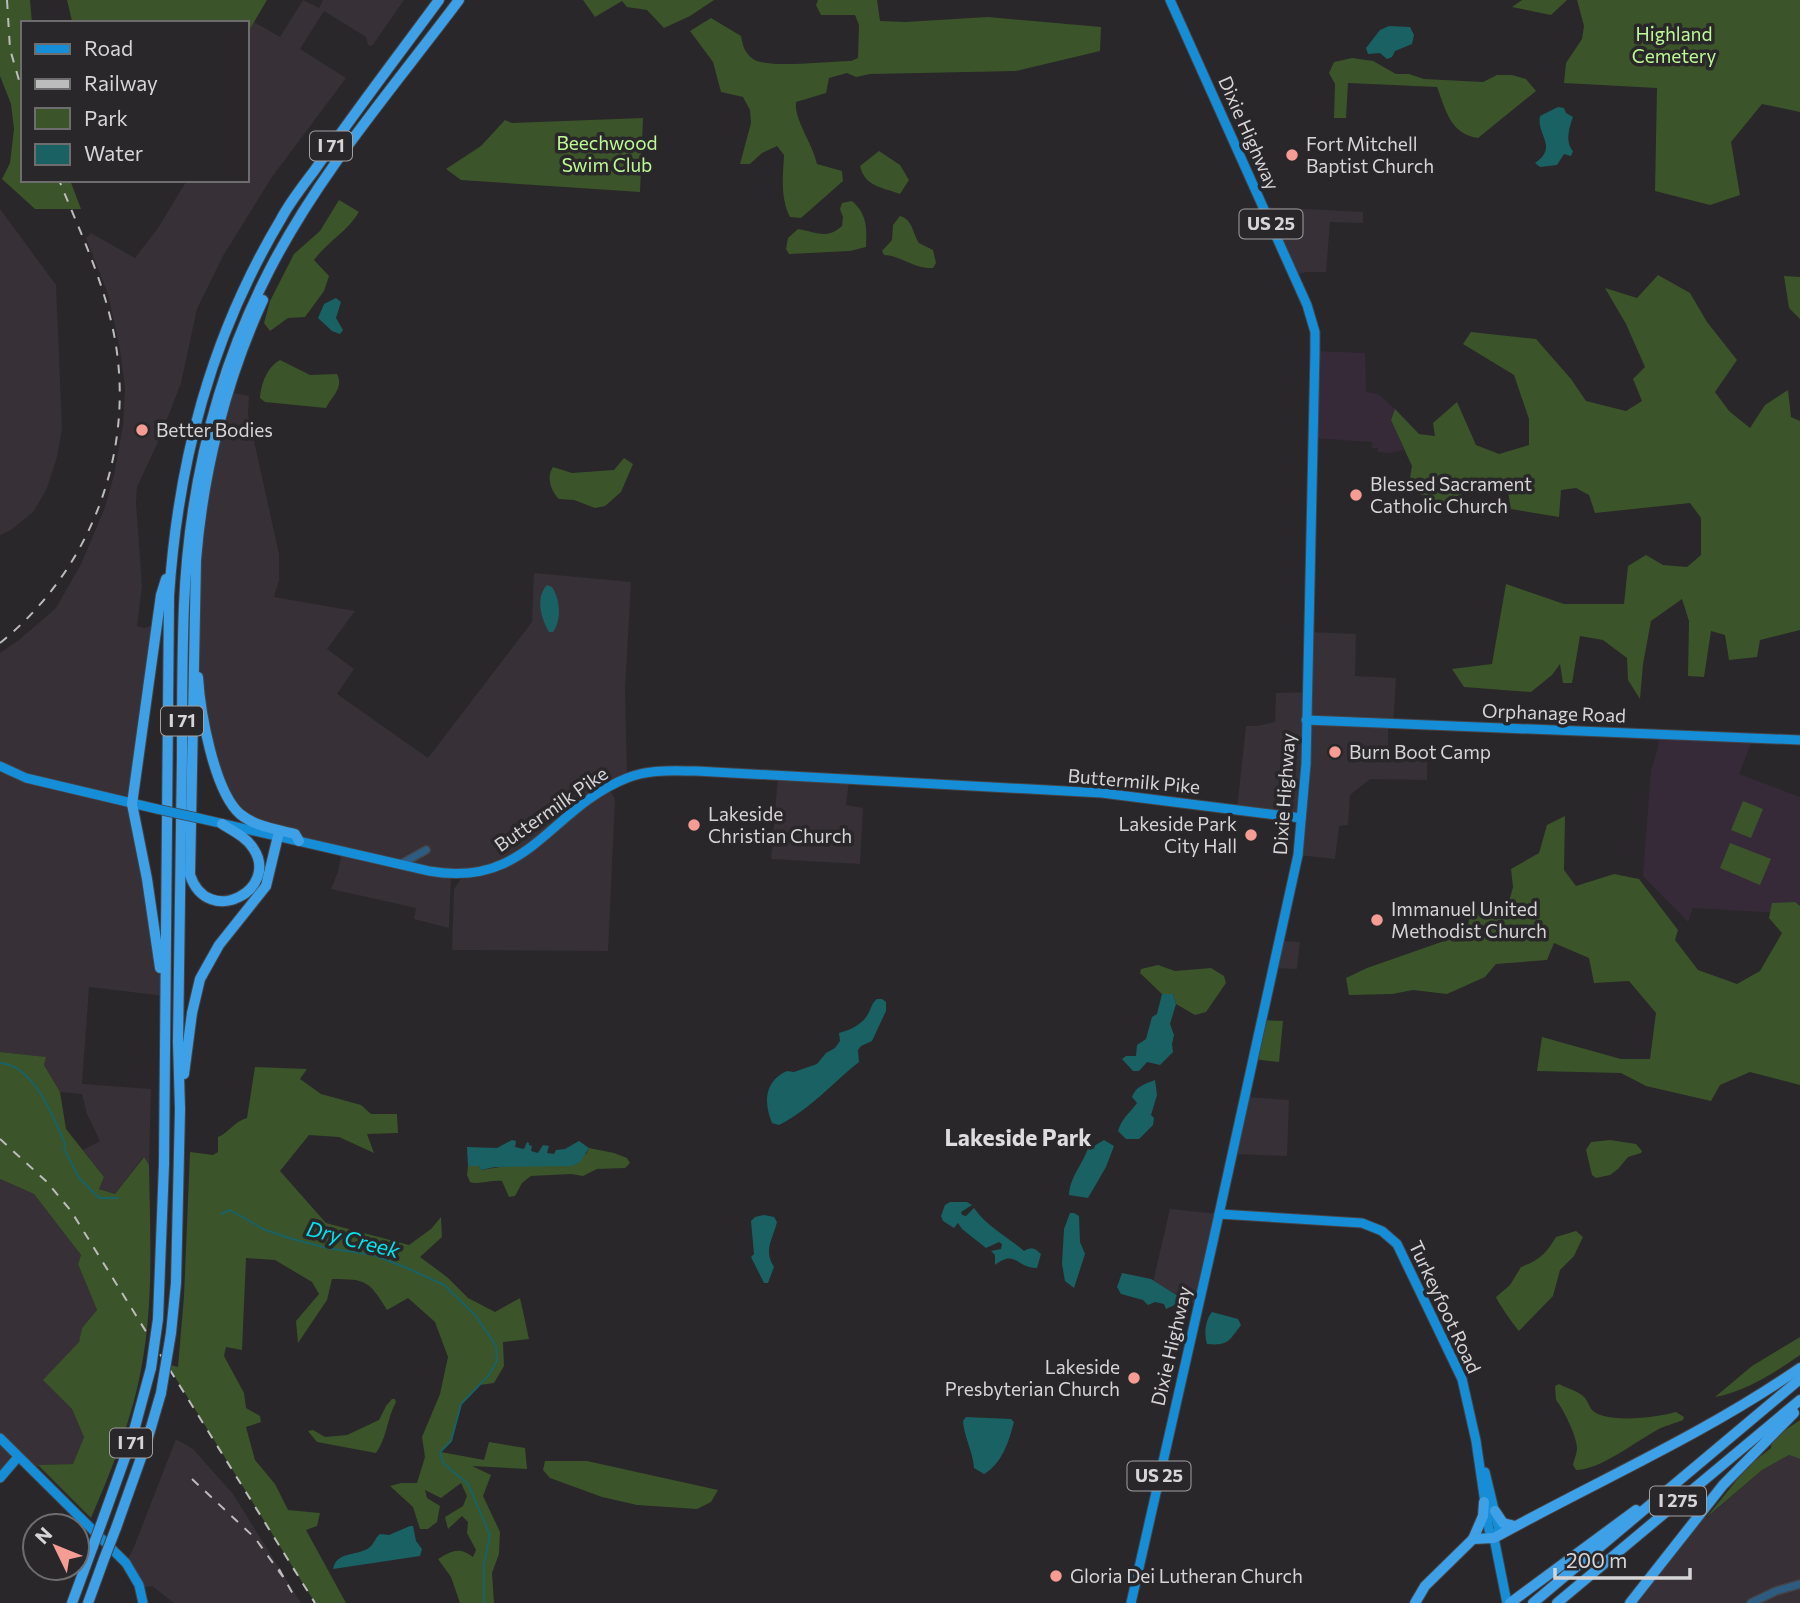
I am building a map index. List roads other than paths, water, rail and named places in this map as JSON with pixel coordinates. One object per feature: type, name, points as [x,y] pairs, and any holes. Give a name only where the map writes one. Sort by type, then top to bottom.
[{"type":"highway","name":"I 71","points":[[72,1603],[136,1427],[151,1368],[158,1319],[164,1164],[169,596],[177,510],[194,425],[238,302],[275,230],[301,188],[439,0]]},
{"type":"highway","name":"I 71","points":[[88,1603],[147,1441],[161,1393],[171,1334],[176,1283],[180,1109],[178,1042],[184,603],[191,525],[204,450],[224,376],[241,343],[269,271],[308,203],[459,0]]},
{"type":"highway","points":[[222,824],[248,841],[255,850],[259,864],[256,881],[246,894],[231,901],[220,902],[206,897],[190,875],[194,581],[205,494],[241,343]]},
{"type":"highway","points":[[205,494],[199,566],[198,668],[203,713],[220,784],[243,816],[263,826],[295,834],[299,841]]},
{"type":"highway","points":[[164,996],[147,879],[132,804],[161,595],[171,565]]},
{"type":"highway","points":[[180,1109],[192,1013],[200,979],[219,945],[266,886],[278,836]]},
{"type":"highway","points":[[1473,1539],[1494,1538],[1699,1432],[1800,1368]]},
{"type":"highway","name":"I 275","points":[[1533,1603],[1800,1379]]},
{"type":"highway","name":"I 275","points":[[1557,1603],[1800,1400]]},
{"type":"highway","points":[[1630,1603],[1723,1485],[1800,1406]]},
{"type":"highway","points":[[1415,1603],[1425,1586],[1473,1539],[1483,1516],[1484,1502]]},
{"type":"highway","points":[[1508,1603],[1635,1510],[1653,1503]]},
{"type":"highway","points":[[1494,1511],[1503,1523],[1515,1526]]},
{"type":"main road","name":"Dixie Highway","points":[[1131,1603],[1294,874],[1301,818],[1306,720],[1315,351],[1313,324],[1294,275],[1170,0]]},
{"type":"main road","name":"Orphanage Road","points":[[1306,720],[1800,740]]},
{"type":"main road","name":"Buttermilk Pike","points":[[0,766],[26,778],[132,804],[457,875],[493,869],[526,853],[608,787],[655,771],[1102,793],[1301,818]]},
{"type":"main road","name":"Turkeyfoot Road","points":[[1219,1214],[1363,1223],[1388,1235],[1397,1244],[1462,1379],[1499,1530],[1494,1538]]},
{"type":"main road","points":[[0,1438],[103,1538],[129,1567],[139,1585],[143,1603]]},
{"type":"main road","name":"Turkeyfoot Road","points":[[1476,1441],[1489,1530],[1494,1538],[1508,1603]]},
{"type":"main road","points":[[0,1478],[18,1457]]},
{"type":"street","points":[[401,864],[426,850]]},
{"type":"street","points":[[1751,1603],[1776,1591],[1800,1584]]},
{"type":"water","points":[[1389,26],[1410,27],[1414,35],[1412,44],[1395,51],[1392,57],[1387,59],[1380,53],[1368,54],[1366,48],[1380,30]]},
{"type":"water","points":[[1558,107],[1564,108],[1566,113],[1573,117],[1568,139],[1573,151],[1571,156],[1564,154],[1557,165],[1540,167],[1535,163],[1542,157],[1546,146],[1540,116]]},
{"type":"water","points":[[336,298],[341,302],[336,318],[343,330],[340,334],[332,331],[318,318],[324,304]]},
{"type":"water","points":[[547,585],[552,587],[558,603],[558,622],[553,632],[549,632],[546,627],[540,608],[541,596]]},
{"type":"water","points":[[1162,994],[1173,994],[1176,1004],[1170,1024],[1174,1035],[1173,1052],[1160,1065],[1147,1062],[1139,1071],[1133,1071],[1122,1059],[1136,1056],[1137,1045],[1146,1039]]},
{"type":"water","points":[[877,999],[886,1002],[886,1011],[872,1041],[858,1050],[859,1062],[791,1119],[779,1125],[772,1123],[767,1100],[774,1080],[787,1071],[794,1072],[817,1064],[840,1041],[839,1033],[862,1021]]},
{"type":"water","points":[[1155,1080],[1157,1095],[1151,1115],[1154,1118],[1153,1125],[1139,1139],[1126,1139],[1118,1131],[1137,1103],[1132,1097],[1141,1086]]},
{"type":"water","points":[[512,1140],[516,1141],[515,1147],[524,1149],[527,1142],[529,1143],[532,1146],[531,1151],[538,1153],[543,1145],[549,1146],[547,1153],[554,1154],[556,1150],[565,1149],[579,1141],[589,1148],[580,1162],[572,1166],[495,1167],[481,1170],[479,1166],[468,1166],[467,1147],[497,1148]]},
{"type":"water","points":[[1104,1140],[1114,1146],[1106,1167],[1088,1198],[1069,1195],[1089,1145],[1094,1146]]},
{"type":"water","points":[[950,1202],[967,1202],[972,1205],[961,1212],[962,1215],[966,1216],[974,1208],[991,1226],[1024,1251],[1031,1248],[1037,1250],[1041,1254],[1037,1268],[1012,1259],[995,1265],[995,1255],[991,1251],[1001,1249],[1002,1244],[999,1242],[986,1248],[958,1223],[954,1228],[943,1221],[941,1216],[945,1205]]},
{"type":"water","points":[[1070,1213],[1079,1216],[1080,1242],[1085,1254],[1074,1288],[1065,1281],[1062,1264],[1064,1229]]},
{"type":"water","points":[[764,1215],[774,1217],[777,1222],[769,1250],[774,1267],[768,1283],[764,1283],[751,1257],[754,1254],[751,1221]]},
{"type":"water","points":[[1122,1273],[1151,1279],[1178,1296],[1179,1303],[1166,1309],[1164,1304],[1155,1302],[1148,1305],[1143,1300],[1121,1294],[1117,1287]]},
{"type":"water","points":[[1212,1312],[1238,1319],[1241,1325],[1231,1339],[1224,1343],[1207,1344],[1206,1327]]},
{"type":"water","points":[[966,1417],[1011,1419],[1014,1422],[1000,1458],[984,1474],[974,1468],[963,1421]]},
{"type":"water","points":[[413,1526],[416,1541],[422,1549],[420,1556],[333,1569],[343,1556],[365,1550],[380,1534],[389,1535]]},
{"type":"waterway","name":"Dry Creek","points":[[0,1063],[12,1066],[33,1083],[55,1122],[66,1146],[64,1149],[79,1178],[99,1198],[118,1198]]},
{"type":"waterway","name":"Dry Creek","points":[[221,1214],[230,1210],[263,1229],[289,1238],[327,1248],[373,1255],[407,1268],[444,1285],[476,1316],[496,1346],[497,1361],[488,1376],[461,1404],[451,1441],[440,1452],[443,1463],[468,1484],[490,1535],[484,1564],[484,1603]]},
{"type":"railway","points":[[7,0],[10,49],[21,87]]},
{"type":"railway","points":[[0,643],[33,612],[61,578],[84,540],[101,500],[113,457],[119,414],[119,369],[112,325],[89,251],[60,182]]},
{"type":"railway","points":[[0,1139],[47,1182],[71,1211],[315,1603]]},
{"type":"railway","points":[[192,1479],[255,1538],[283,1577]]},
{"type":"railway","points":[[279,1569],[294,1596]]},
{"type":"place","name":"Fort Mitchell Baptist Church","points":[[1292,155]]},
{"type":"place","name":"Better Bodies","points":[[142,430]]},
{"type":"place","name":"Blessed Sacrament Catholic Church","points":[[1356,495]]},
{"type":"place","name":"Burn Boot Camp","points":[[1335,752]]},
{"type":"place","name":"Lakeside Christian Church","points":[[694,825]]},
{"type":"place","name":"Lakeside Park City Hall","points":[[1251,835]]},
{"type":"place","name":"Immanuel United Methodist Church","points":[[1377,920]]},
{"type":"place","name":"Lakeside Presbyterian Church","points":[[1134,1378]]},
{"type":"place","name":"Gloria Dei Lutheran Church","points":[[1056,1576]]},
{"type":"district","name":"Lakeside Park","points":[[1018,1138]]},
{"type":"park label","name":"Highland Cemetery","points":[[1674,45]]},
{"type":"park label","name":"Beechwood Swim Club","points":[[607,154]]}]
